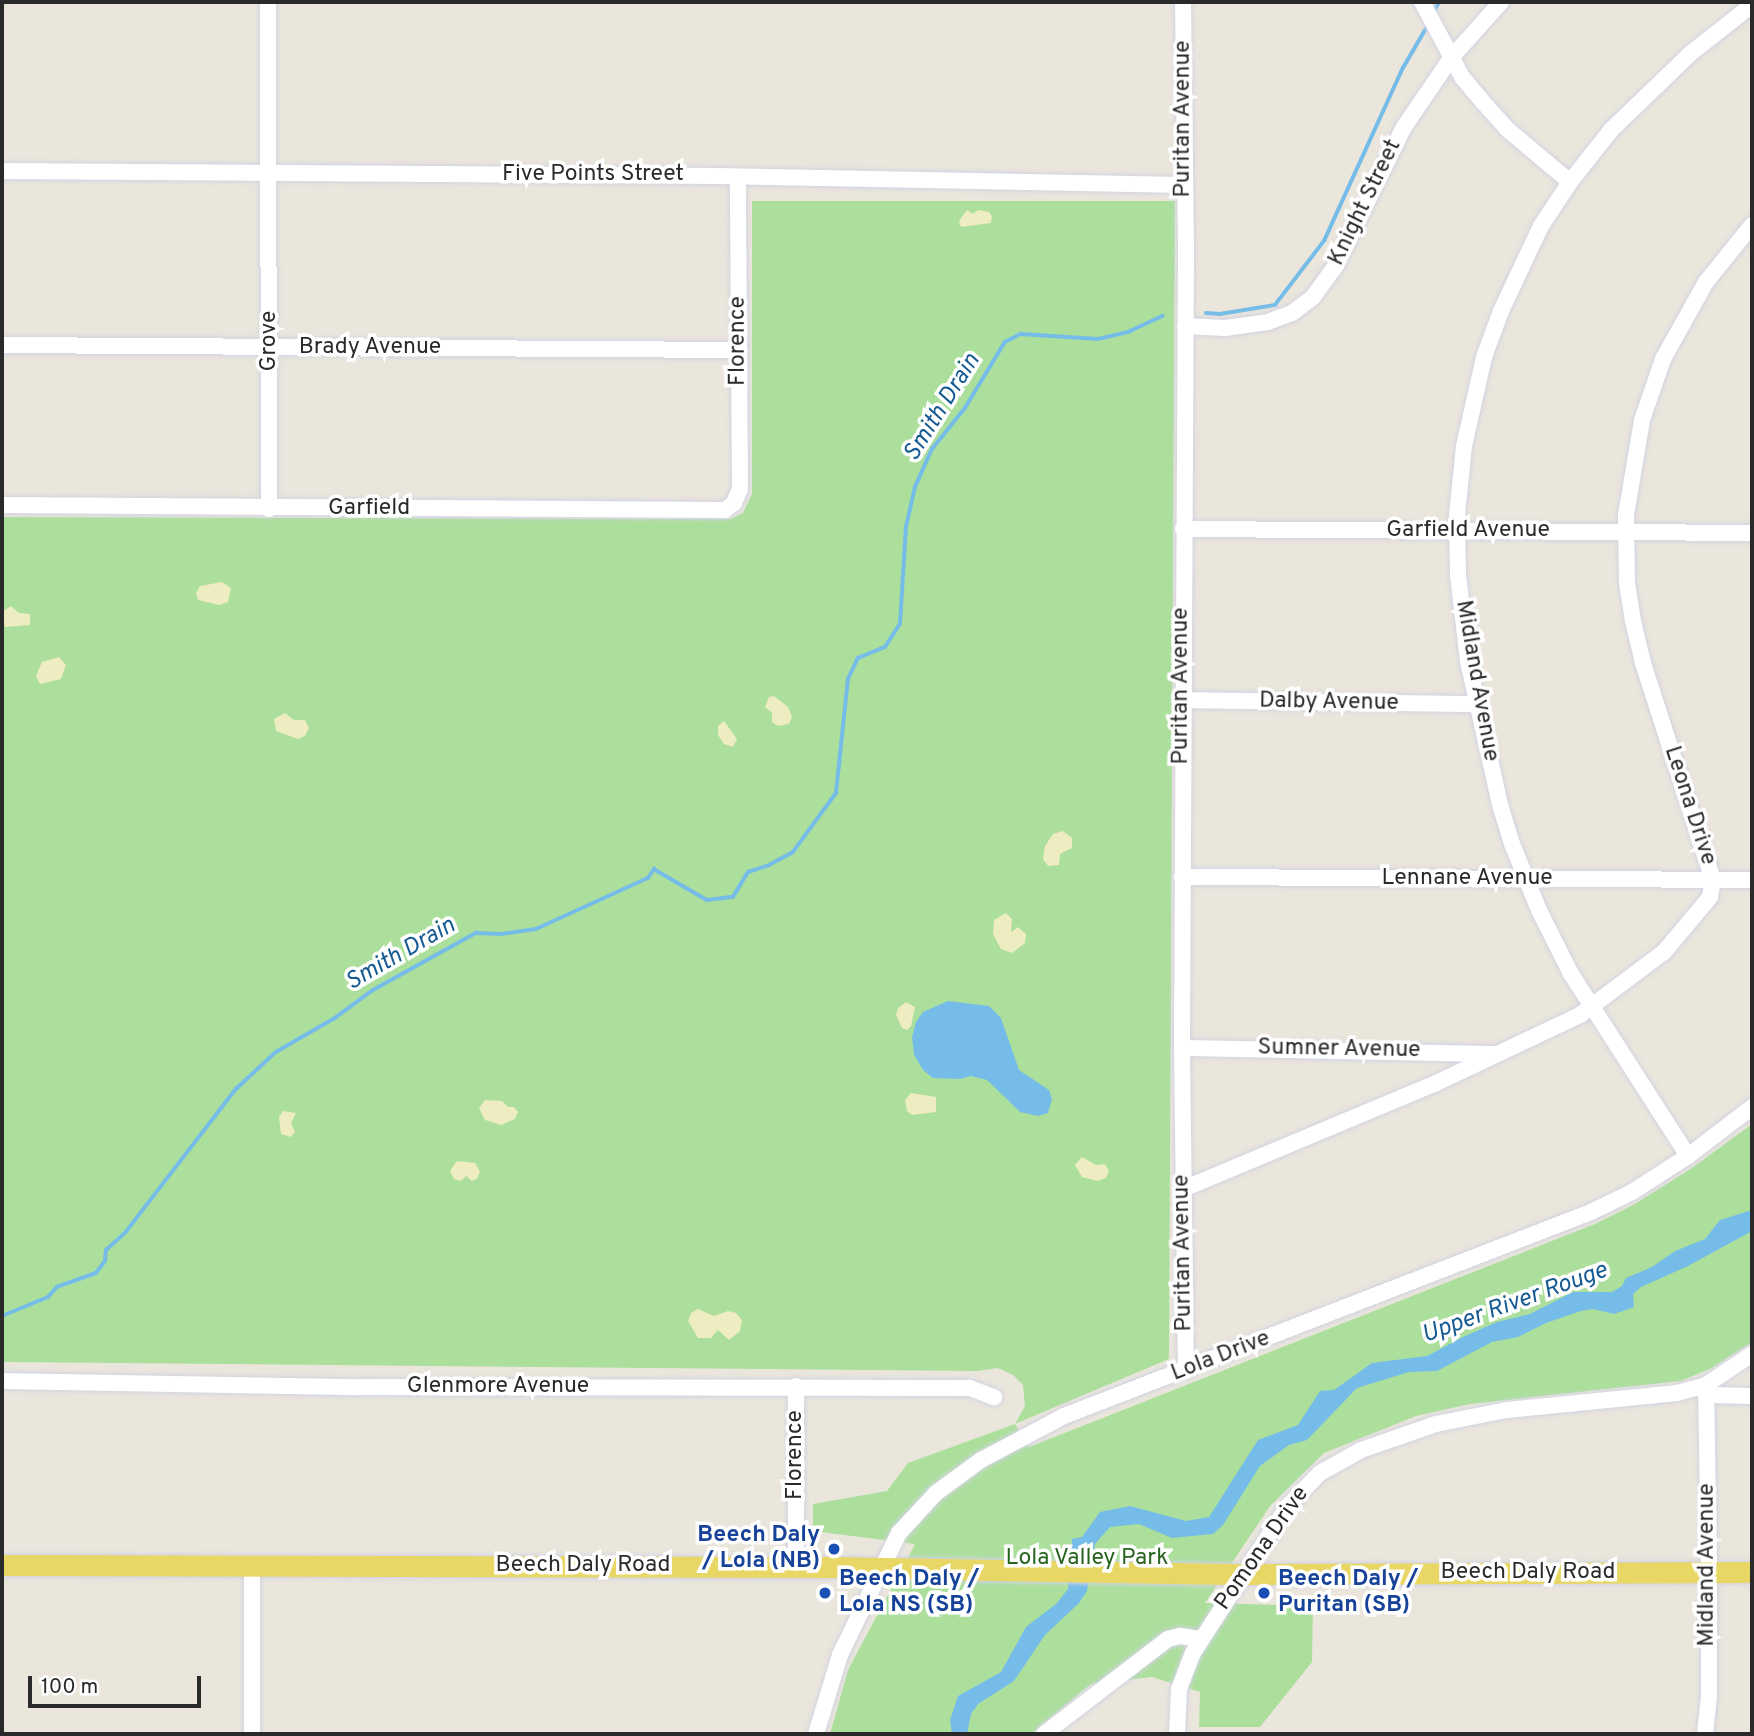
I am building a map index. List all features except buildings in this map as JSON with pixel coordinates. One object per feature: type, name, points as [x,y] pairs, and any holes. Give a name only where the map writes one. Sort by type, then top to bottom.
[{"type":"main road","name":"Beech Daly Road","points":[[2,1565],[796,1567],[1244,1574],[1752,1572]]},
{"type":"street","name":"Grove","points":[[268,2],[269,509]]},
{"type":"street","name":"Puritan Avenue","points":[[1183,2],[1185,326],[1182,1048],[1186,1370]]},
{"type":"street","points":[[1422,2],[1462,77],[1507,129],[1570,182]]},
{"type":"street","name":"Knight Street","points":[[1185,326],[1224,328],[1268,322],[1292,313],[1313,297],[1335,267],[1404,127],[1451,58],[1501,2]]},
{"type":"street","name":"Midland Avenue","points":[[1688,1156],[1592,1008],[1552,938],[1526,879],[1501,809],[1477,704],[1462,619],[1457,532],[1464,446],[1484,357],[1520,267],[1570,182],[1611,130],[1657,83],[1752,5]]},
{"type":"street","name":"Five Points Street","points":[[2,171],[738,177],[1184,185]]},
{"type":"street","name":"Florence","points":[[734,503],[740,489],[738,177]]},
{"type":"street","name":"Leona Drive","points":[[1183,1189],[1434,1084],[1535,1039],[1592,1008],[1664,952],[1710,897],[1713,880],[1643,663],[1627,582],[1626,533],[1634,450],[1663,359],[1706,282],[1752,226]]},
{"type":"street","name":"Brady Avenue","points":[[2,345],[739,350]]},
{"type":"street","name":"Garfield","points":[[2,505],[717,511],[734,503]]},
{"type":"street","name":"Garfield Avenue","points":[[1183,529],[1752,533]]},
{"type":"street","name":"Dalby Avenue","points":[[1182,700],[1477,704]]},
{"type":"street","name":"Lennane Avenue","points":[[1182,877],[1752,880]]},
{"type":"street","name":"Sumner Avenue","points":[[1182,1048],[1497,1054]]},
{"type":"street","name":"Lola Drive","points":[[816,1734],[840,1656],[899,1533],[936,1493],[981,1460],[1064,1416],[1591,1212],[1632,1192],[1688,1156],[1752,1107]]},
{"type":"street","name":"Pomona Drive","points":[[1202,1639],[1287,1507],[1308,1483],[1361,1450],[1437,1424],[1507,1410],[1707,1390],[1752,1354]]},
{"type":"street","name":"Glenmore Avenue","points":[[2,1381],[358,1387],[796,1385],[970,1388],[994,1397]]},
{"type":"street","name":"Florence","points":[[796,1385],[796,1567]]},
{"type":"street","points":[[1707,1390],[1752,1396]]},
{"type":"street","name":"Midland Avenue","points":[[1705,1734],[1709,1696],[1707,1390]]},
{"type":"street","points":[[252,1564],[252,1734]]},
{"type":"street","points":[[1044,1734],[1168,1639],[1180,1636],[1202,1639],[1187,1665],[1179,1689],[1177,1734]]},
{"type":"green space","points":[[752,201],[1175,201],[1169,1359],[1015,1424],[1025,1406],[1023,1385],[1013,1375],[998,1368],[977,1371],[2,1362],[2,517],[730,519],[743,513],[752,494]]},
{"type":"green space","name":"Lola Valley Park","points":[[1752,1124],[1752,1342],[1712,1368],[1681,1381],[1470,1404],[1416,1416],[1324,1453],[1270,1506],[1205,1603],[1313,1606],[1312,1662],[1260,1727],[1199,1727],[1200,1692],[1152,1677],[1091,1684],[1031,1734],[830,1734],[848,1670],[915,1544],[813,1531],[813,1504],[887,1491],[908,1463],[1015,1424],[1029,1447],[1595,1224],[1633,1205],[1692,1168]]},
{"type":"sand","points":[[967,210],[973,214],[978,210],[989,212],[992,216],[991,223],[961,227],[959,221]]},
{"type":"sand","points":[[222,582],[231,588],[228,602],[219,605],[198,600],[196,593],[200,586]]},
{"type":"sand","points":[[11,606],[19,613],[30,614],[30,625],[5,627],[2,612]]},
{"type":"sand","points":[[59,657],[66,665],[61,679],[40,684],[36,676],[42,662]]},
{"type":"sand","points":[[774,696],[788,707],[792,717],[789,724],[778,726],[772,722],[772,713],[765,707],[769,697]]},
{"type":"sand","points":[[285,713],[294,720],[305,720],[309,728],[305,736],[298,739],[276,731],[274,719]]},
{"type":"sand","points":[[724,721],[737,739],[733,747],[724,744],[718,735],[718,726]]},
{"type":"sand","points":[[1063,831],[1072,838],[1072,848],[1060,854],[1059,865],[1048,866],[1043,859],[1045,846],[1053,834]]},
{"type":"sand","points":[[1006,913],[1012,919],[1011,932],[1018,927],[1026,934],[1025,943],[1012,953],[1001,949],[993,934],[994,920]]},
{"type":"sand","points":[[906,1002],[915,1007],[911,1026],[907,1030],[902,1028],[896,1015],[898,1008]]},
{"type":"sand","points":[[911,1093],[936,1097],[936,1112],[912,1115],[907,1111],[905,1100]]},
{"type":"sand","points":[[485,1100],[502,1101],[508,1107],[514,1107],[518,1112],[515,1119],[501,1125],[485,1120],[479,1108]]},
{"type":"sand","points":[[283,1111],[296,1113],[291,1123],[295,1132],[291,1137],[281,1134],[279,1117]]},
{"type":"sand","points":[[1082,1157],[1096,1165],[1105,1164],[1109,1171],[1106,1178],[1098,1181],[1082,1177],[1075,1165]]},
{"type":"sand","points":[[457,1161],[475,1163],[480,1172],[477,1179],[472,1181],[466,1176],[461,1181],[454,1179],[450,1171]]},
{"type":"sand","points":[[698,1309],[714,1316],[728,1311],[736,1313],[742,1320],[740,1331],[729,1340],[718,1330],[711,1338],[698,1338],[688,1321],[691,1313]]},
{"type":"water","points":[[948,1001],[989,1006],[1001,1018],[1019,1070],[1049,1090],[1052,1099],[1048,1113],[1038,1116],[1020,1112],[987,1080],[971,1076],[960,1079],[933,1078],[923,1070],[914,1055],[912,1037],[916,1022],[923,1012]]},
{"type":"water","points":[[1752,1210],[1752,1231],[1688,1266],[1641,1287],[1633,1294],[1634,1307],[1614,1314],[1593,1309],[1581,1311],[1546,1323],[1518,1337],[1492,1342],[1437,1371],[1409,1372],[1357,1388],[1307,1440],[1289,1445],[1260,1466],[1223,1525],[1213,1534],[1172,1538],[1139,1524],[1110,1527],[1095,1544],[1087,1591],[1079,1603],[1045,1635],[1014,1681],[978,1704],[971,1714],[967,1734],[952,1734],[950,1720],[958,1696],[1001,1672],[1026,1627],[1056,1604],[1068,1589],[1072,1539],[1082,1537],[1100,1512],[1130,1506],[1186,1521],[1209,1517],[1258,1440],[1298,1425],[1320,1391],[1334,1390],[1372,1363],[1427,1356],[1497,1322],[1530,1314],[1573,1292],[1612,1292],[1622,1286],[1626,1278],[1652,1267],[1675,1251],[1705,1239],[1720,1220]]},
{"type":"waterway","name":"Smith Drain","points":[[1434,12],[1439,2]]},
{"type":"waterway","name":"Smith Drain","points":[[1206,313],[1220,314],[1275,305],[1324,241],[1403,68],[1428,25]]},
{"type":"waterway","name":"Smith Drain","points":[[2,1316],[48,1297],[57,1287],[96,1273],[105,1261],[106,1250],[125,1233],[236,1089],[276,1052],[335,1018],[373,990],[476,933],[501,934],[536,929],[648,878],[654,869],[707,900],[733,897],[748,872],[769,865],[793,852],[836,793],[848,679],[858,658],[885,647],[900,624],[906,527],[915,487],[932,449],[965,408],[1005,342],[1021,334],[1098,339],[1128,332],[1163,316]]},
{"type":"place","name":"Beech Daly / Lola (NB)","points":[[834,1549]]},
{"type":"place","name":"Beech Daly / Lola NS (SB)","points":[[825,1593]]},
{"type":"place","name":"Beech Daly / Puritan (SB)","points":[[1264,1593]]},
{"type":"water label","name":"Upper River Rouge","points":[[1515,1304]]}]
